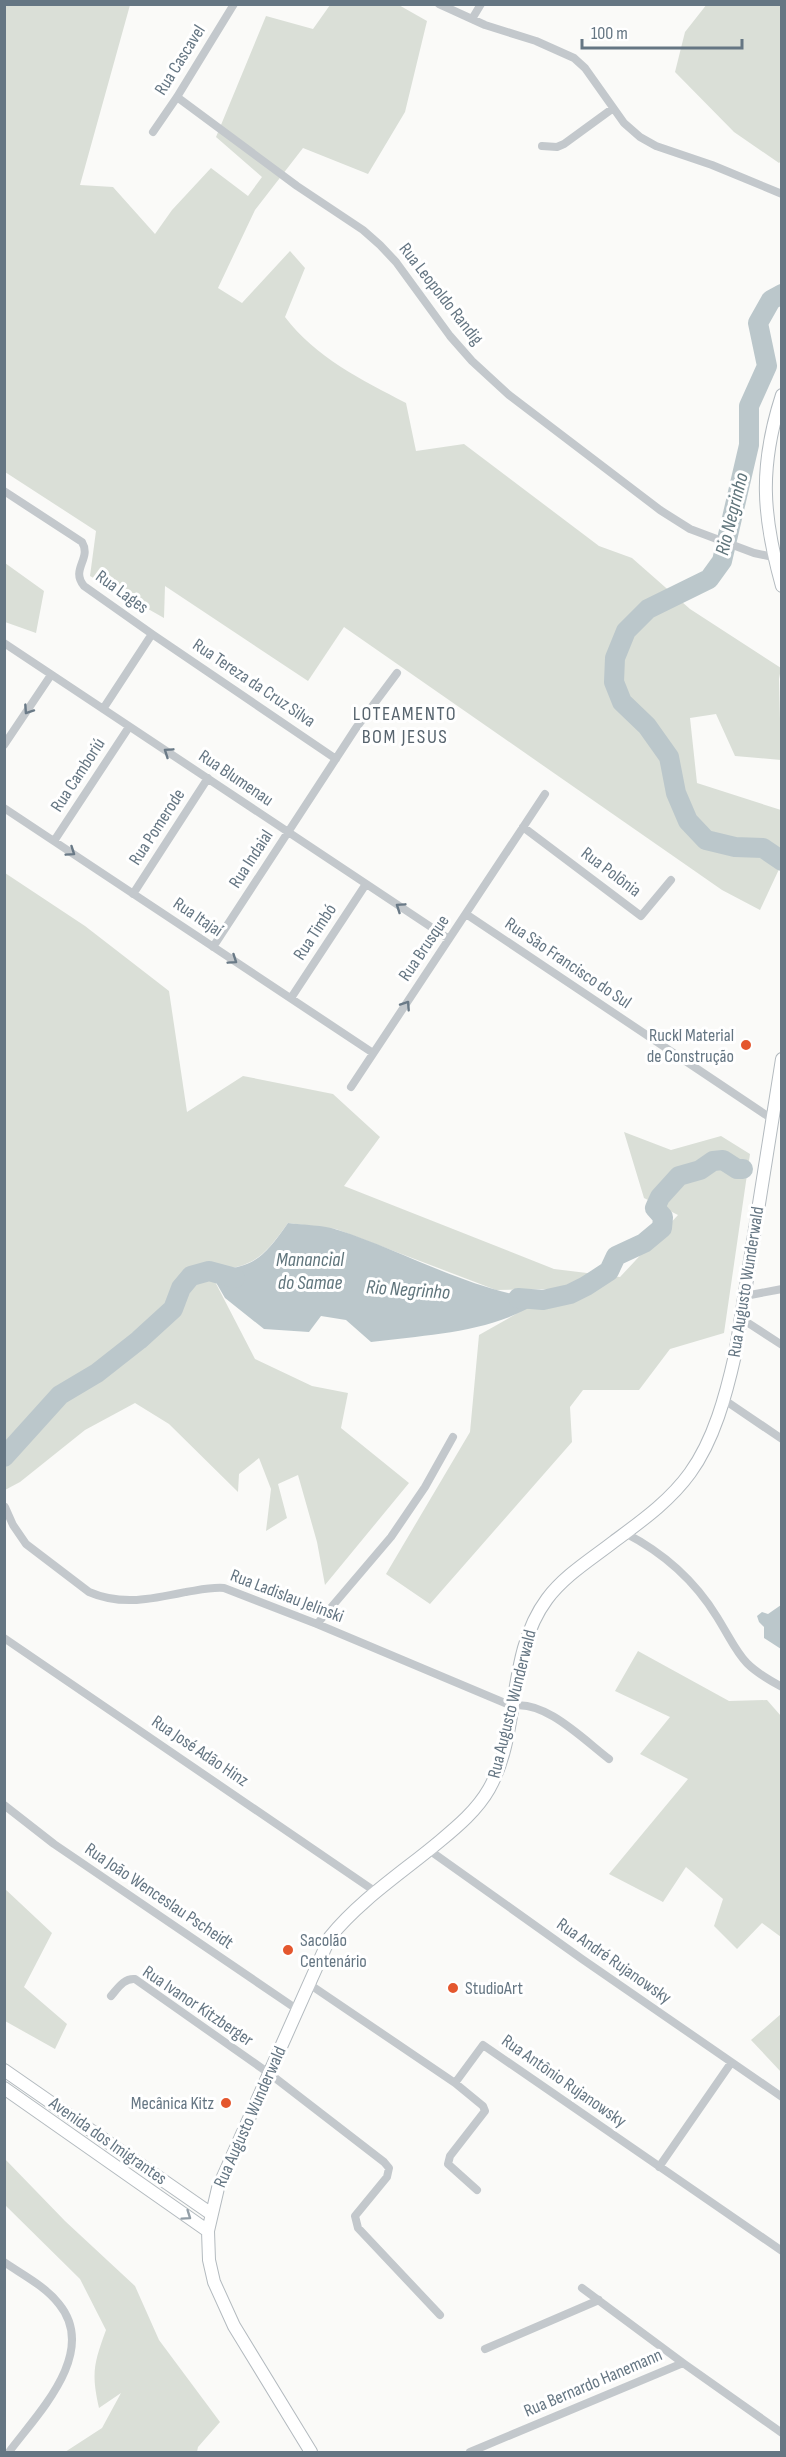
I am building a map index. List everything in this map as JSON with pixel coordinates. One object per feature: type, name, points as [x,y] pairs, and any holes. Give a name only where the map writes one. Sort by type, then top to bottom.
[{"type":"main road","points":[[782,395],[771,432],[764,495],[773,557],[782,586]]},
{"type":"main road","name":"Rua Augusto Wunderwald","points":[[311,2452],[224,2307],[211,2271],[208,2231],[210,2213],[225,2171],[330,1937],[354,1911],[470,1814],[488,1791],[501,1758],[525,1646],[538,1611],[563,1581],[655,1510],[689,1474],[704,1449],[723,1399],[742,1319],[782,1059]]},
{"type":"main road","name":"Avenida dos Imigrantes","points":[[4,2070],[210,2213]]},
{"type":"main road","name":"Avenida dos Imigrantes","points":[[4,2088],[208,2231]]},
{"type":"main road","points":[[54,2123],[63,2118],[63,2111]]},
{"type":"street","name":"Rua Cascavel","points":[[153,132],[234,4]]},
{"type":"street","points":[[439,4],[574,58],[585,68],[612,109],[640,137],[656,146],[712,165],[782,194]]},
{"type":"street","points":[[472,19],[481,4]]},
{"type":"street","name":"Rua Leopoldo Randig","points":[[177,97],[297,186],[363,230],[380,245],[396,262],[450,336],[472,361],[509,395],[660,510],[690,529],[722,543],[773,557]]},
{"type":"street","points":[[542,146],[557,147],[564,144],[612,109]]},
{"type":"street","name":"Rua Lages","points":[[4,491],[82,542],[85,554],[78,575],[79,580],[84,586],[152,634],[103,709]]},
{"type":"street","name":"Rua Tereza da Cruz Silva","points":[[152,634],[336,759]]},
{"type":"street","name":"Rua Blumenau","points":[[4,643],[449,939]]},
{"type":"street","name":"Rua Indaial","points":[[213,947],[356,728],[397,673]]},
{"type":"street","points":[[4,745],[51,675]]},
{"type":"street","name":"Rua Camboriú","points":[[54,841],[129,727]]},
{"type":"street","name":"Rua Pomerode","points":[[133,894],[208,778]]},
{"type":"street","name":"Rua Brusque","points":[[351,1087],[545,794]]},
{"type":"street","name":"Rua Itajaí","points":[[4,808],[373,1053]]},
{"type":"street","name":"Rua Polônia","points":[[523,827],[642,916],[671,880]]},
{"type":"street","name":"Rua Timbó","points":[[291,998],[366,884]]},
{"type":"street","name":"Rua São Francisco do Sul","points":[[466,914],[772,1119]]},
{"type":"street","points":[[745,1296],[782,1289]]},
{"type":"street","points":[[742,1319],[782,1345]]},
{"type":"street","points":[[723,1399],[782,1438]]},
{"type":"street","points":[[317,1624],[397,1529],[425,1487],[453,1437]]},
{"type":"street","name":"Rua Ladislau Jelinski","points":[[5,1507],[13,1525],[26,1544],[89,1592],[100,1597],[114,1600],[152,1600],[213,1587],[224,1588],[317,1624],[512,1706],[522,1704],[543,1710],[609,1759]]},
{"type":"street","points":[[625,1533],[667,1559],[693,1586],[717,1617],[744,1662],[757,1674],[782,1687]]},
{"type":"street","name":"Rua José Adão Hinz","points":[[4,1638],[376,1892]]},
{"type":"street","name":"Rua João Wenceslau Pscheidt","points":[[4,1804],[54,1844],[298,2010]]},
{"type":"street","name":"Rua André Rujanowsky","points":[[429,1850],[782,2097]]},
{"type":"street","name":"Rua Ivanor Kitzberger","points":[[111,1996],[124,1981],[135,1979],[270,2074],[384,2162],[388,2168],[387,2177],[355,2216],[355,2222],[358,2228],[440,2315]]},
{"type":"street","points":[[309,1984],[455,2083],[483,2106],[485,2111],[450,2156],[448,2164],[477,2190]]},
{"type":"street","name":"Rua Antônio Rujanowsky","points":[[455,2083],[483,2045],[782,2251]]},
{"type":"street","points":[[659,2167],[731,2063]]},
{"type":"street","points":[[6,2265],[39,2285],[56,2300],[68,2316],[73,2333],[73,2346],[67,2370],[9,2452]]},
{"type":"street","points":[[582,2288],[683,2363]]},
{"type":"street","points":[[485,2349],[599,2300]]},
{"type":"street","name":"Rua Bernardo Hanemann","points":[[470,2452],[683,2363],[782,2433]]},
{"type":"shaded area","points":[[397,4],[427,21],[405,112],[368,174],[303,148],[255,210],[218,288],[242,303],[290,251],[305,268],[285,317],[310,344],[325,356],[406,403],[416,451],[464,444],[599,546],[632,558],[690,609],[781,668],[779,679],[781,760],[735,756],[716,714],[690,718],[697,783],[781,810],[781,865],[760,910],[722,890],[344,627],[308,681],[165,586],[164,618],[90,576],[96,531],[5,472],[4,5],[130,5],[80,185],[113,187],[155,234],[172,210],[211,168],[248,196],[262,177],[216,137],[266,16],[313,29],[330,5]]},
{"type":"shaded area","points":[[707,4],[781,5],[782,160],[779,163],[734,132],[675,72],[685,32]]},
{"type":"shaded area","points":[[5,563],[44,591],[36,633],[5,622]]},
{"type":"shaded area","points":[[5,873],[85,926],[169,991],[187,1112],[243,1076],[333,1094],[380,1137],[344,1186],[554,1269],[620,1277],[678,1215],[644,1198],[624,1132],[671,1150],[721,1136],[750,1154],[724,1333],[670,1349],[639,1390],[583,1390],[570,1407],[572,1442],[430,1604],[386,1574],[470,1432],[479,1335],[560,1289],[496,1290],[336,1229],[288,1223],[264,1253],[256,1259],[238,1267],[210,1272],[255,1359],[312,1386],[348,1393],[341,1428],[409,1483],[325,1585],[317,1542],[298,1475],[278,1484],[287,1518],[266,1531],[271,1489],[259,1458],[239,1474],[238,1492],[169,1424],[135,1403],[85,1430],[20,1482],[5,1490]]},
{"type":"shaded area","points":[[638,1651],[729,1701],[767,1700],[781,1716],[781,1937],[762,1923],[737,1949],[714,1926],[723,1899],[686,1867],[663,1902],[609,1874],[688,1779],[640,1754],[670,1717],[615,1691]]},
{"type":"shaded area","points":[[4,1888],[52,1933],[24,1987],[67,2024],[55,2049],[5,2021]]},
{"type":"shaded area","points":[[781,2014],[781,2072],[751,2040]]},
{"type":"shaded area","points":[[4,2158],[65,2221],[135,2286],[159,2340],[220,2422],[198,2447],[197,2452],[65,2452],[102,2428],[121,2393],[99,2408],[95,2368],[106,2330],[80,2279],[5,2205]]},
{"type":"water","name":"Manancial do Samae","points":[[288,1223],[338,1230],[492,1289],[544,1299],[504,1319],[483,1325],[439,1334],[371,1342],[346,1320],[321,1316],[309,1332],[264,1329],[225,1298],[210,1272],[238,1267],[256,1259],[264,1253]]},
{"type":"water","points":[[781,1605],[781,1649],[764,1638],[764,1627],[757,1616],[762,1612],[768,1614]]},
{"type":"waterway","name":"Rio Negrinho","points":[[782,294],[771,300],[758,323],[767,366],[749,406],[749,445],[722,561],[709,579],[648,609],[626,631],[615,658],[614,682],[622,702],[647,726],[669,757],[676,793],[688,821],[706,840],[735,847],[763,848],[782,861]]},
{"type":"waterway","name":"Rio Negrinho","points":[[518,1298],[543,1300],[570,1294],[609,1271],[616,1256],[644,1243],[662,1228],[663,1217],[655,1208],[660,1197],[679,1176],[700,1170],[713,1161],[723,1160],[737,1169],[743,1169]]},
{"type":"waterway","name":"Rio Negrinho","points":[[4,1457],[60,1395],[97,1373],[139,1340],[173,1309],[181,1288],[191,1276],[209,1271],[235,1278]]},
{"type":"place","name":"Ruckl Material de Construção","points":[[746,1045]]},
{"type":"place","name":"Sacolão Centenário","points":[[288,1950]]},
{"type":"place","name":"StudioArt","points":[[453,1988]]},
{"type":"place","name":"Mecânica Kitz","points":[[226,2103]]},
{"type":"district","name":"LOTEAMENTO BOM JESUS","points":[[405,726]]}]
